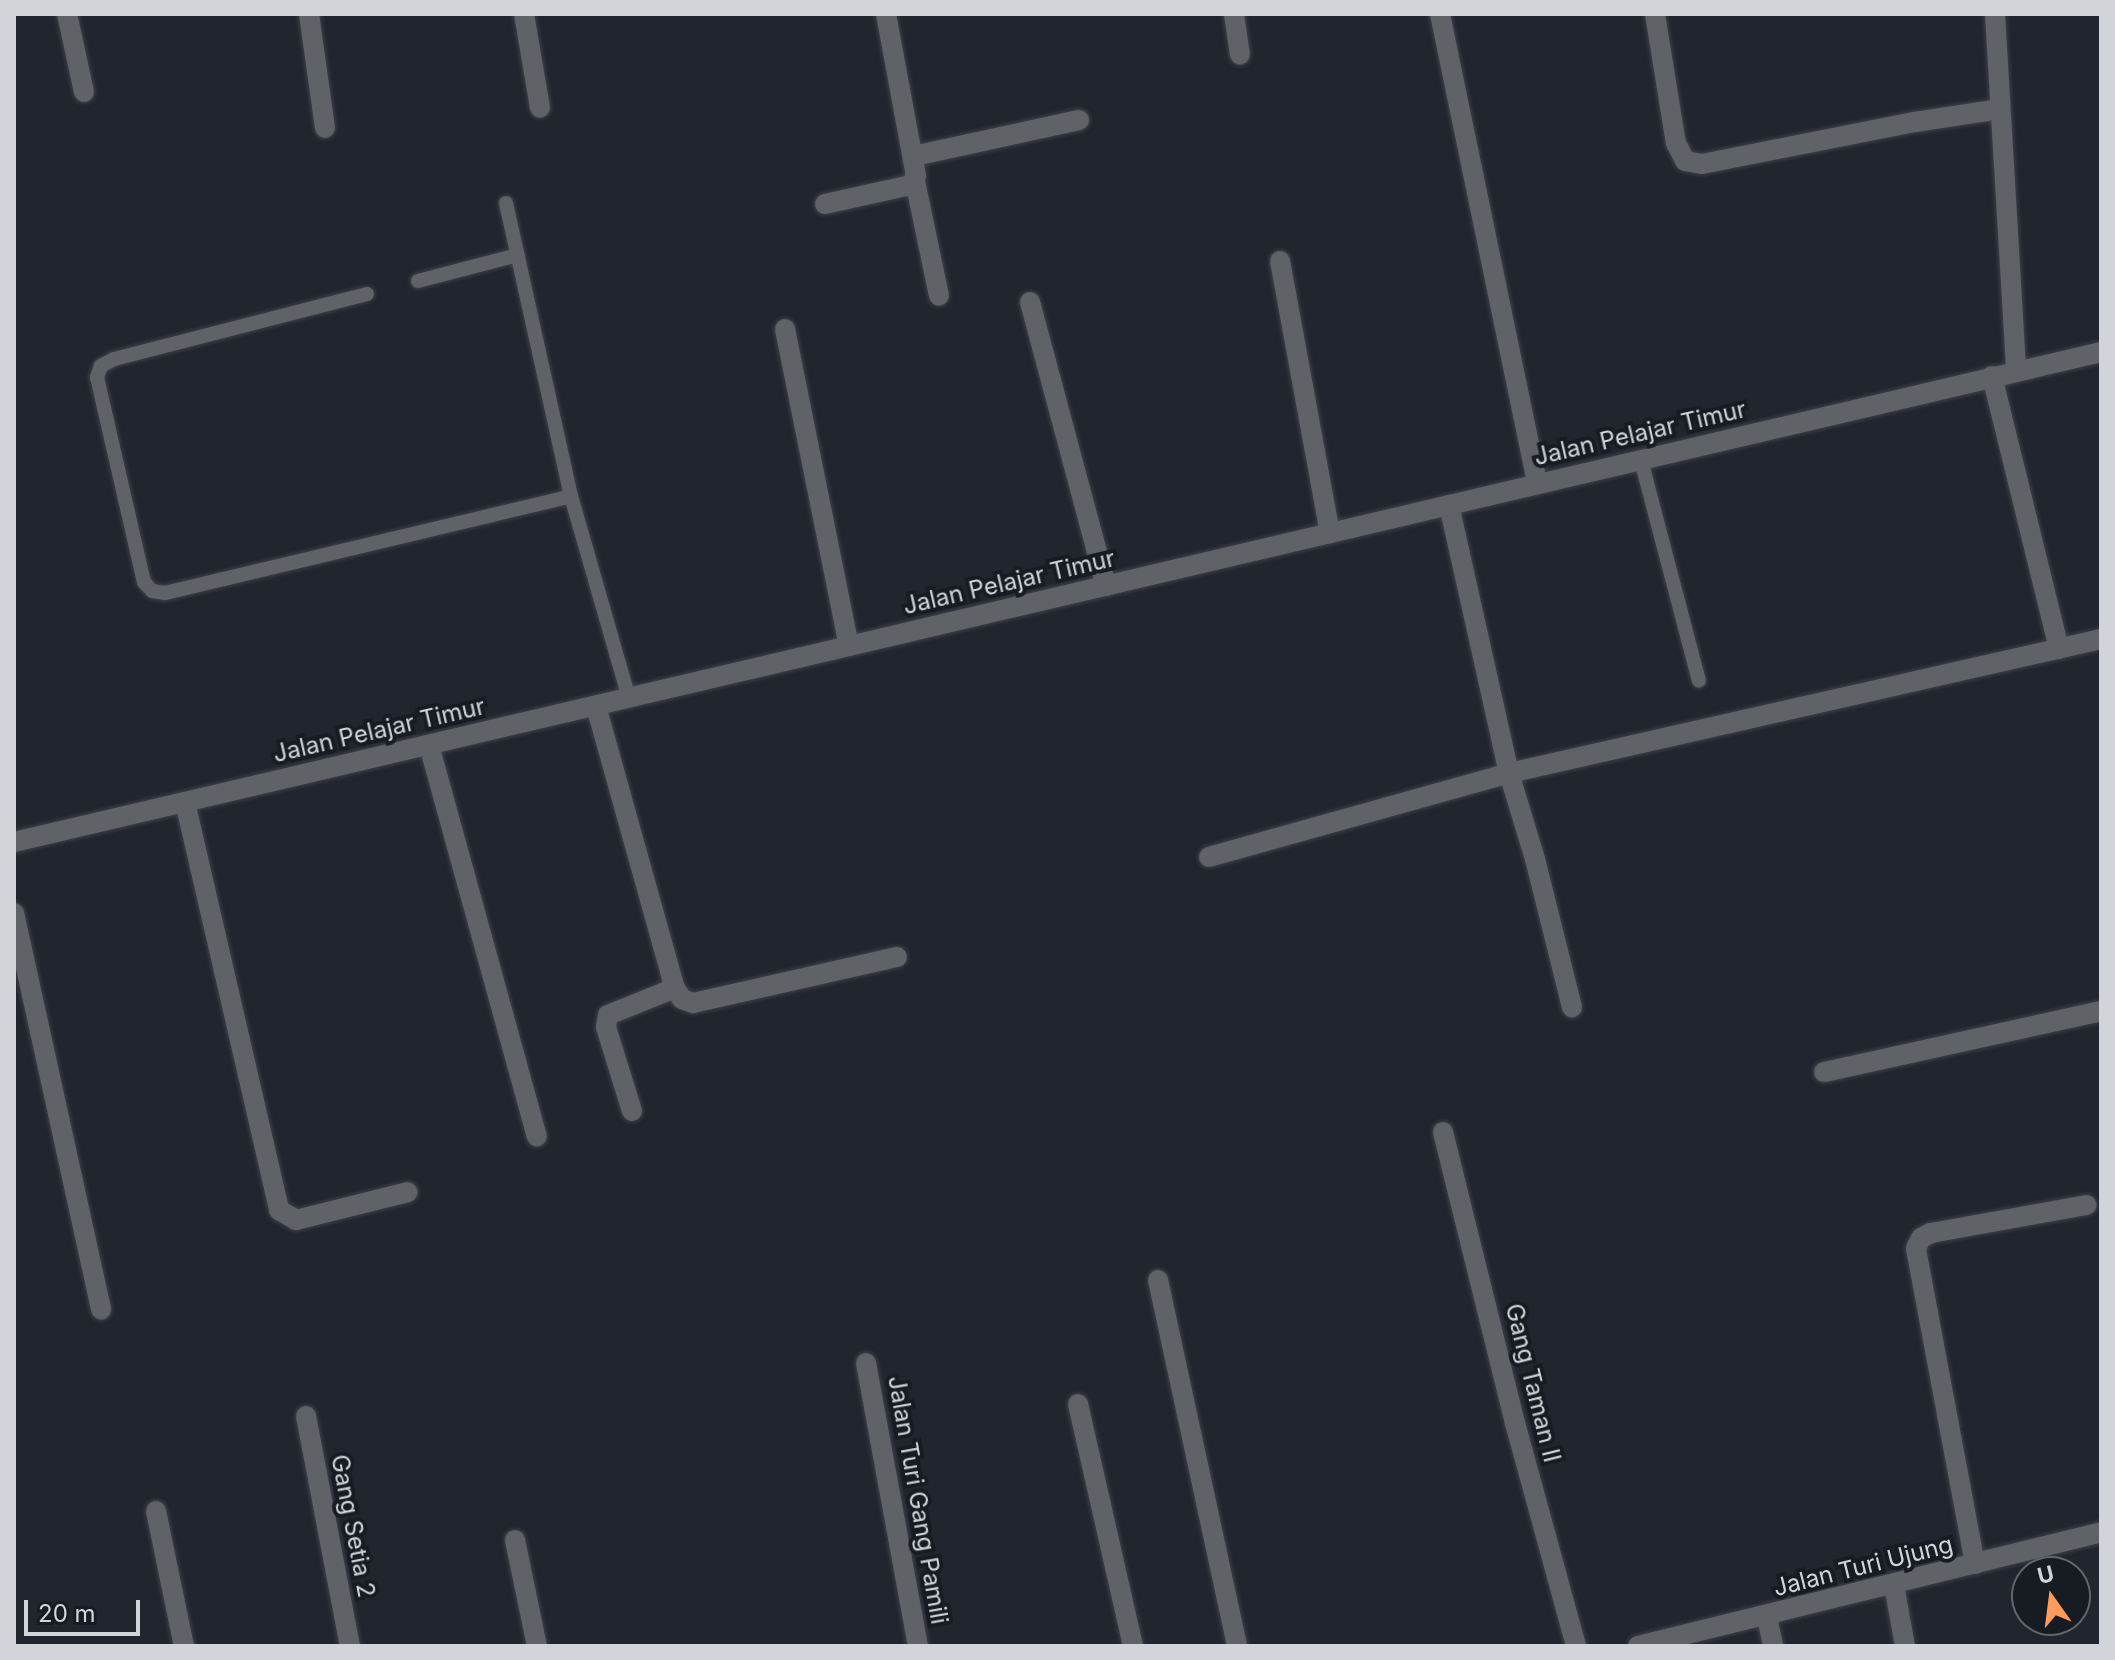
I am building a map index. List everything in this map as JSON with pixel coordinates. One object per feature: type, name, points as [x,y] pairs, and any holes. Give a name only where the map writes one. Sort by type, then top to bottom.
[{"type":"street","points":[[67,14],[84,92]]},
{"type":"street","points":[[309,14],[325,128]]},
{"type":"street","points":[[524,14],[540,108]]},
{"type":"street","points":[[886,14],[939,296]]},
{"type":"street","points":[[1234,14],[1240,55]]},
{"type":"street","points":[[1440,14],[1537,484]]},
{"type":"street","points":[[1655,14],[1676,143],[1685,161],[1702,164],[1915,122],[2000,109]]},
{"type":"street","points":[[1995,14],[2016,370]]},
{"type":"street","points":[[914,156],[1079,120]]},
{"type":"street","points":[[825,204],[907,186],[915,181]]},
{"type":"street","points":[[1280,261],[1330,533]]},
{"type":"street","points":[[1030,302],[1106,586]]},
{"type":"street","points":[[785,329],[849,646]]},
{"type":"street","name":"Jalan Pelajar Timur","points":[[14,842],[2101,352]]},
{"type":"street","points":[[1992,376],[2059,649]]},
{"type":"street","points":[[1449,505],[1509,773],[1535,859],[1572,1007]]},
{"type":"street","points":[[1209,857],[1509,773],[2101,639]]},
{"type":"street","points":[[596,706],[675,988],[682,999],[693,1003],[897,957]]},
{"type":"street","points":[[429,745],[537,1136]]},
{"type":"street","points":[[185,802],[279,1210],[296,1220],[408,1192]]},
{"type":"street","points":[[14,913],[101,1310]]},
{"type":"street","points":[[632,1111],[608,1036],[608,1015],[675,988]]},
{"type":"street","points":[[1824,1072],[2101,1011]]},
{"type":"street","name":"Gang Taman II","points":[[1443,1132],[1515,1423],[1576,1646]]},
{"type":"street","points":[[1975,1564],[1916,1248],[1921,1238],[1931,1233],[2086,1205]]},
{"type":"street","points":[[1158,1280],[1237,1646]]},
{"type":"street","name":"Jalan Turi Gang Pamili","points":[[866,1363],[918,1646]]},
{"type":"street","points":[[1078,1404],[1133,1646]]},
{"type":"street","name":"Gang Setia 2","points":[[306,1416],[350,1646]]},
{"type":"street","points":[[156,1511],[184,1646]]},
{"type":"street","name":"Jalan Turi Ujung","points":[[1638,1646],[1767,1617],[2101,1532]]},
{"type":"street","points":[[515,1540],[537,1646]]},
{"type":"street","points":[[1894,1585],[1905,1646]]},
{"type":"street","points":[[1767,1617],[1773,1646]]},
{"type":"lane","points":[[506,203],[571,496],[629,698]]},
{"type":"lane","points":[[418,281],[518,255]]},
{"type":"lane","points":[[367,294],[114,359],[101,366],[97,377],[140,567],[144,582],[152,591],[165,593],[571,496]]},
{"type":"lane","points":[[1641,460],[1699,681]]}]
